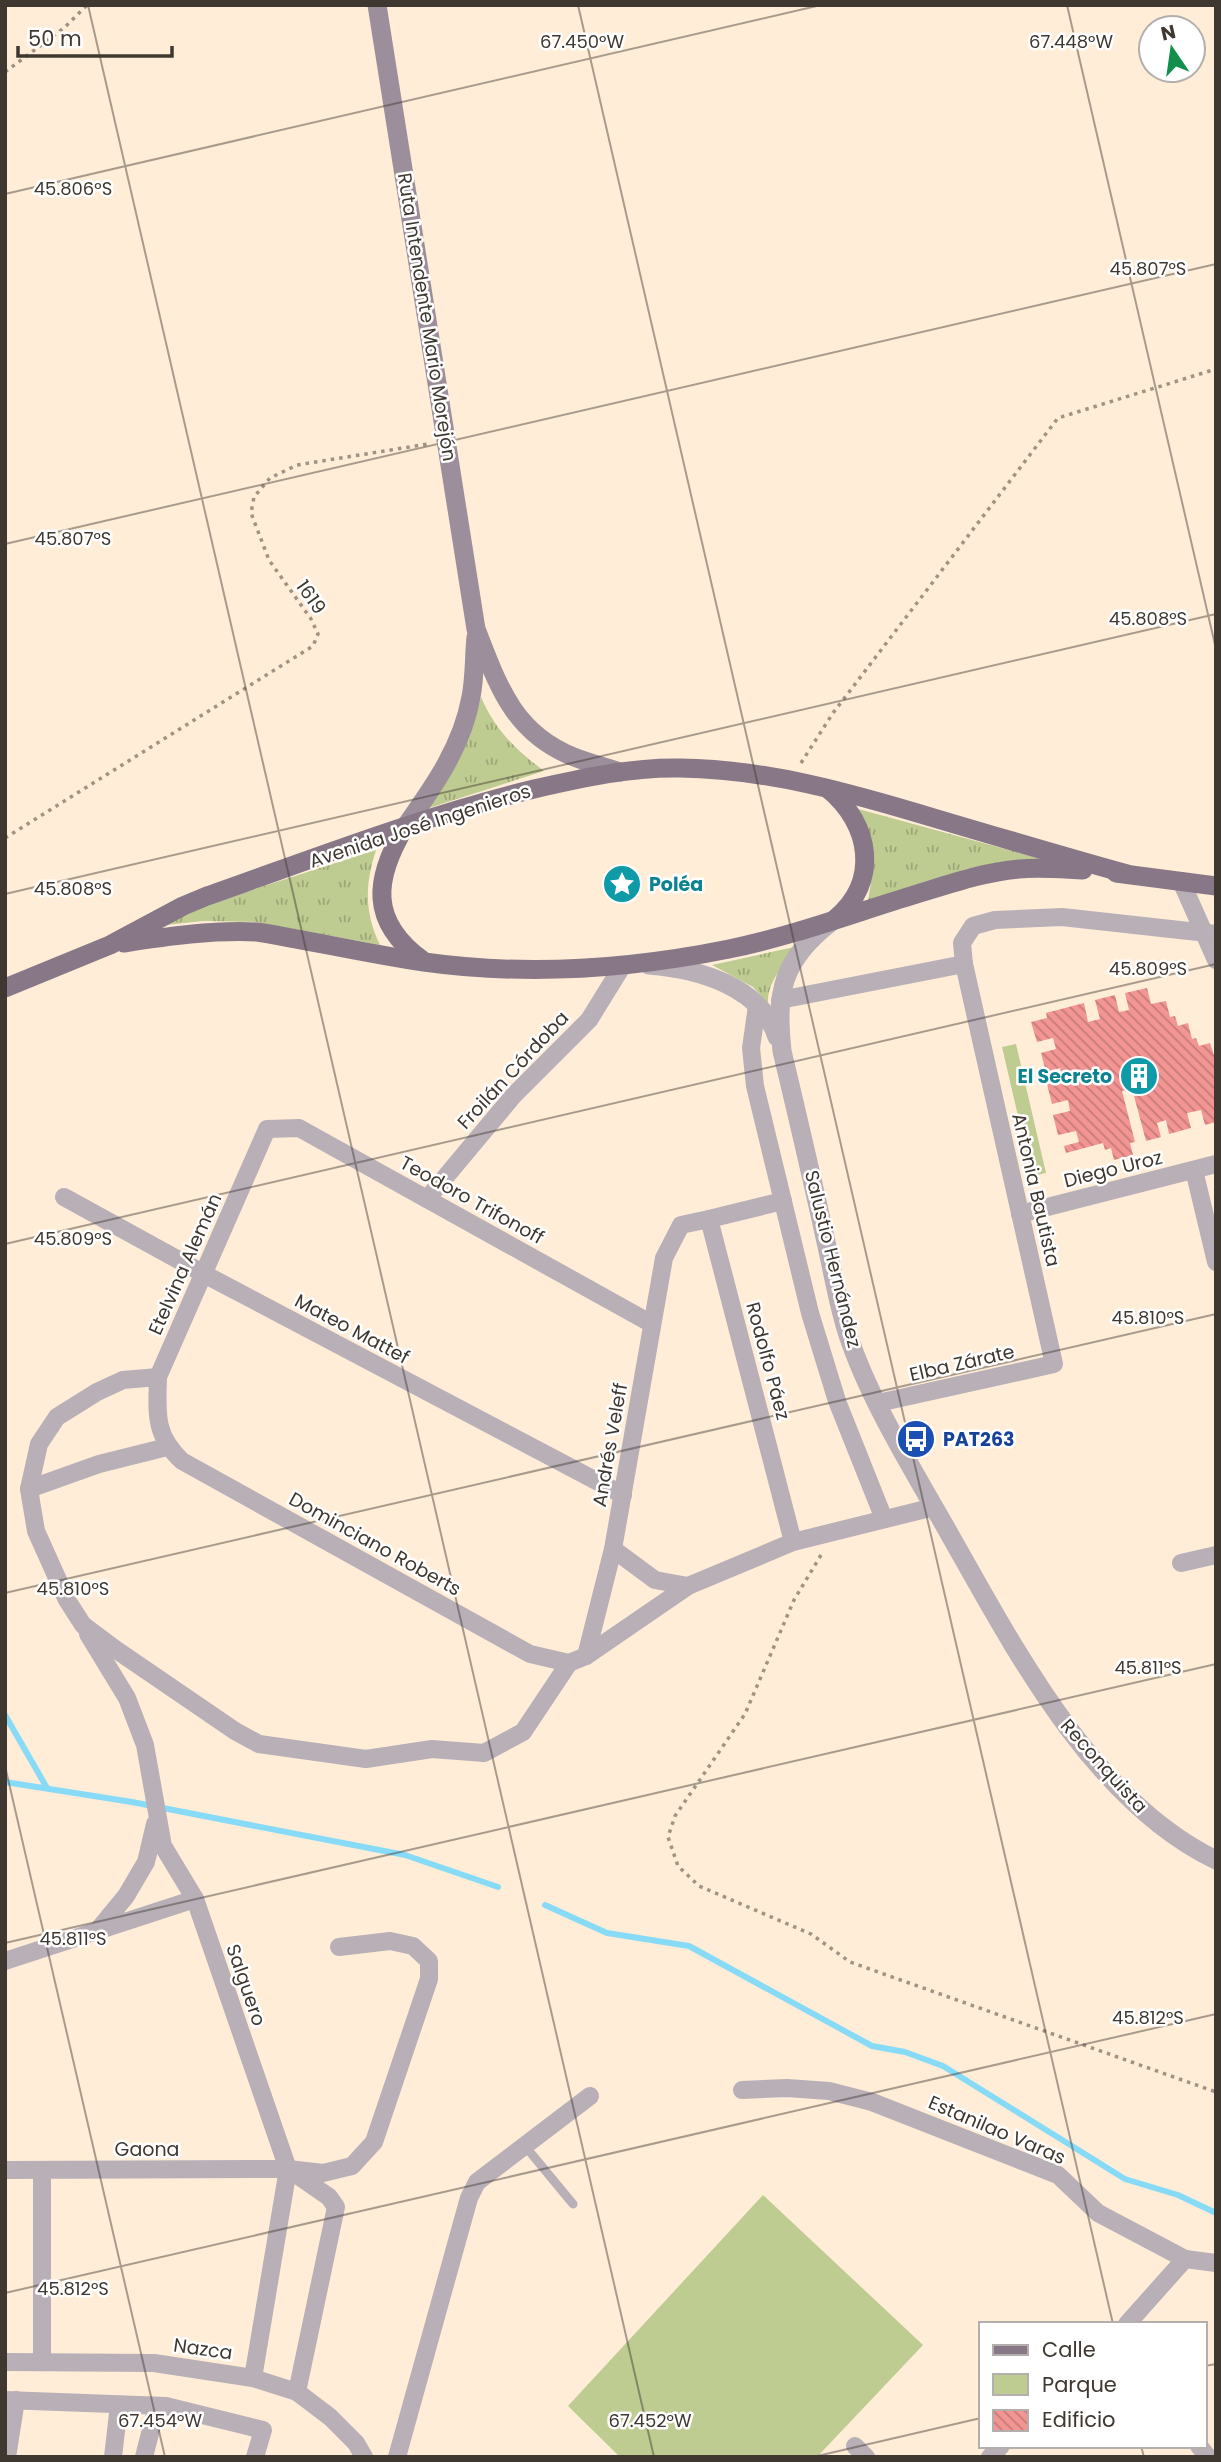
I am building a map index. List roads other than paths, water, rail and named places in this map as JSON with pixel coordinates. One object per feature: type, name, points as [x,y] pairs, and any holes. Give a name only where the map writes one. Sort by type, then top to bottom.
[{"type":"main road","name":"Ruta Intendente Mario Morejón","points":[[377,5],[476,629]]},
{"type":"main road","points":[[476,629],[498,686],[521,721],[551,747],[620,772]]},
{"type":"main road","points":[[424,962],[400,942],[389,925],[383,907],[381,887],[384,868],[405,827],[445,769],[463,729],[471,695],[476,629]]},
{"type":"main road","name":"Avenida José Ingenieros","points":[[5,988],[110,945],[207,896],[405,827],[511,795],[620,772],[660,768],[710,769],[790,780],[875,800],[1127,874]]},
{"type":"main road","points":[[828,789],[852,813],[862,836],[865,862],[863,879],[856,895],[847,909],[831,922]]},
{"type":"main road","name":"Avenida José Ingenieros","points":[[110,945],[208,932],[245,931],[424,962],[517,968],[623,965],[728,949],[831,922],[950,884],[1004,871],[1054,868],[1127,874]]},
{"type":"main road","points":[[1127,874],[1216,886]]},
{"type":"street","points":[[1181,881],[1209,934],[1216,960]]},
{"type":"street","name":"Antonia Bautista","points":[[1054,1364],[964,964],[962,943],[973,926],[995,920],[1024,918],[1062,917],[1209,934]]},
{"type":"street","name":"Salustio Hernández","points":[[831,922],[806,945],[794,962],[785,979],[778,1019],[782,1051],[848,1334],[878,1404],[904,1455],[1016,1648]]},
{"type":"street","points":[[780,1000],[964,964]]},
{"type":"street","points":[[623,965],[696,972],[734,988],[757,1006],[775,1029],[782,1051]]},
{"type":"street","name":"Froilán Córdoba","points":[[427,1199],[513,1096],[589,1020],[623,965]]},
{"type":"street","points":[[757,1006],[751,1048],[755,1086],[810,1313],[837,1401],[884,1520]]},
{"type":"street","name":"Teodoro Trifonoff","points":[[267,1129],[299,1128],[652,1324]]},
{"type":"street","name":"Etelvina Alemán","points":[[167,1447],[157,1419],[158,1377],[267,1129]]},
{"type":"street","name":"Diego Uroz","points":[[1020,1214],[1216,1164]]},
{"type":"street","points":[[1194,1170],[1216,1262]]},
{"type":"street","name":"Mateo Mattef","points":[[64,1197],[623,1495]]},
{"type":"street","points":[[709,1219],[783,1200]]},
{"type":"street","name":"Andrés Veleff","points":[[578,1660],[613,1549],[664,1258],[681,1225],[709,1219]]},
{"type":"street","name":"Rodolfo Páez","points":[[709,1219],[793,1542]]},
{"type":"street","name":"Elba Zárate","points":[[878,1404],[1054,1364]]},
{"type":"street","points":[[29,1489],[38,1444],[57,1417],[97,1392],[123,1380],[158,1377]]},
{"type":"street","points":[[29,1489],[99,1464],[167,1447]]},
{"type":"street","name":"Dominciano Roberts","points":[[167,1447],[182,1461],[530,1654],[578,1660]]},
{"type":"street","name":"Salguero","points":[[29,1489],[36,1531],[49,1563],[67,1600],[127,1698],[145,1745],[156,1819],[163,1846],[195,1899],[288,2169],[253,2378]]},
{"type":"street","points":[[83,1625],[235,1731],[259,1744],[366,1759],[432,1749],[484,1753],[523,1732],[578,1660],[688,1586],[793,1542],[934,1507]]},
{"type":"street","points":[[613,1549],[655,1580],[688,1586]]},
{"type":"street","points":[[1181,1563],[1216,1555]]},
{"type":"street","name":"Reconquista","points":[[1016,1648],[1061,1719],[1101,1768],[1142,1811],[1216,1860]]},
{"type":"street","points":[[98,1930],[126,1896],[146,1862],[156,1819]]},
{"type":"street","points":[[5,1961],[195,1899]]},
{"type":"street","name":"Gaona","points":[[5,2170],[288,2169],[323,2173],[352,2166],[374,2142],[429,1979],[429,1962],[413,1946],[390,1941],[339,1947]]},
{"type":"street","name":"Estanilao Varas","points":[[742,2090],[787,2088],[830,2091],[884,2106],[1058,2175],[1098,2213],[1185,2259],[1216,2263]]},
{"type":"street","points":[[397,2457],[469,2198],[478,2182],[590,2096]]},
{"type":"street","points":[[288,2169],[329,2197],[336,2207],[297,2392]]},
{"type":"street","points":[[42,2171],[42,2361]]},
{"type":"street","points":[[1129,2322],[1185,2259]]},
{"type":"street","name":"Nazca","points":[[5,2362],[154,2363],[253,2378],[297,2392],[330,2417],[356,2443],[364,2457]]},
{"type":"street","points":[[7,2457],[10,2400],[157,2406],[263,2430],[255,2457]]},
{"type":"street","points":[[113,2457],[118,2405]]},
{"type":"street","points":[[144,2457],[157,2406]]},
{"type":"lane","points":[[525,2146],[573,2204]]},
{"type":"waterway","points":[[5,1715],[47,1788]]},
{"type":"waterway","points":[[5,1782],[132,1802],[405,1855],[498,1887]]},
{"type":"waterway","points":[[545,1905],[607,1933],[689,1946],[872,2046],[905,2052],[943,2066],[1125,2179],[1178,2195],[1216,2213]]},
{"type":"place","name":"Poléa","points":[[622,884]]},
{"type":"place","name":"El Secreto","points":[[1139,1076]]},
{"type":"place","name":"PAT263","points":[[916,1439]]}]
